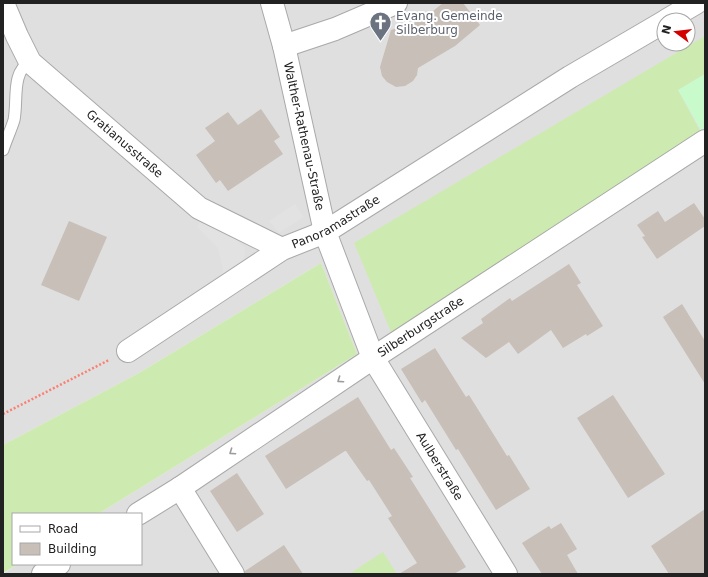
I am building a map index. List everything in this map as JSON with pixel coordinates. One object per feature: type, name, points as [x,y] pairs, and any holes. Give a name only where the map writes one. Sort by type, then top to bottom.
[{"type":"street","name":"Gratianusstraße","points":[[3,3],[16,36],[30,62],[199,208],[282,249]]},
{"type":"street","name":"Walther-Rathenau-Straße","points":[[272,3],[284,46],[324,232],[373,358]]},
{"type":"street","points":[[284,46],[335,29],[396,3]]},
{"type":"street","points":[[681,12],[696,3]]},
{"type":"street","name":"Panoramastraße","points":[[128,351],[282,249],[324,232],[570,77],[656,27]]},
{"type":"street","name":"Silberburgstraße","points":[[140,513],[180,488],[373,358],[705,141]]},
{"type":"street","name":"Aulberstraße","points":[[373,358],[506,574]]},
{"type":"street","points":[[180,488],[233,574]]},
{"type":"street","points":[[43,574],[57,565]]},
{"type":"lane","points":[[3,150],[14,120],[18,76],[23,66],[30,62]]},
{"type":"path","points":[[3,414],[128,351]]},
{"type":"shaded area","points":[[3,3],[705,3],[705,574],[3,574],[16,565],[142,565],[142,513],[100,513],[357,354],[321,263],[139,373],[3,445]]},
{"type":"shaded area","points":[[295,204],[304,217],[279,233],[269,221]]},
{"type":"shaded area","points":[[201,220],[231,235],[245,248],[244,264],[219,280],[223,269],[218,248],[197,227]]},
{"type":"green space","points":[[705,36],[705,74],[678,90],[701,133],[391,332],[354,243],[678,52],[696,52],[696,41]]},
{"type":"green space","points":[[705,74],[705,138],[678,90]]},
{"type":"green space","points":[[321,263],[357,354],[100,513],[12,513],[12,565],[16,565],[3,573],[3,445],[139,373]]},
{"type":"green space","points":[[383,552],[397,574],[349,574]]},
{"type":"building","points":[[443,3],[463,3],[480,25],[455,46],[418,68],[417,75],[413,81],[405,86],[396,87],[387,82],[382,76],[380,67],[391,30],[414,23],[428,15]]},
{"type":"building","points":[[261,109],[280,137],[274,141],[283,154],[228,191],[220,180],[216,183],[196,155],[215,141],[205,128],[228,112],[238,125]]},
{"type":"building","points":[[694,203],[705,219],[705,226],[657,259],[642,237],[645,236],[637,225],[658,211],[665,222]]},
{"type":"building","points":[[69,221],[107,237],[79,301],[41,285]]},
{"type":"building","points":[[569,264],[581,283],[577,285],[603,326],[563,348],[551,330],[518,354],[509,342],[486,358],[461,338],[483,323],[481,319],[510,298],[512,301]]},
{"type":"building","points":[[682,304],[705,341],[705,384],[663,317]]},
{"type":"building","points":[[435,348],[466,397],[469,395],[507,456],[509,455],[530,489],[496,510],[425,400],[422,403],[401,369]]},
{"type":"building","points":[[613,395],[665,474],[628,498],[577,418]]},
{"type":"building","points":[[358,397],[391,450],[394,448],[413,477],[410,478],[466,567],[454,574],[399,574],[417,563],[388,518],[392,516],[369,480],[367,481],[346,451],[286,489],[265,456]]},
{"type":"building","points":[[237,473],[264,514],[237,532],[210,491]]},
{"type":"building","points":[[705,509],[705,574],[669,574],[651,546]]},
{"type":"building","points":[[561,523],[577,549],[567,555],[578,574],[542,574],[522,543],[549,526],[551,529]]},
{"type":"building","points":[[284,545],[303,574],[245,574],[245,571]]},
{"type":"place","name":"Evang. Gemeinde Silberburg","points":[[380,42]]}]
